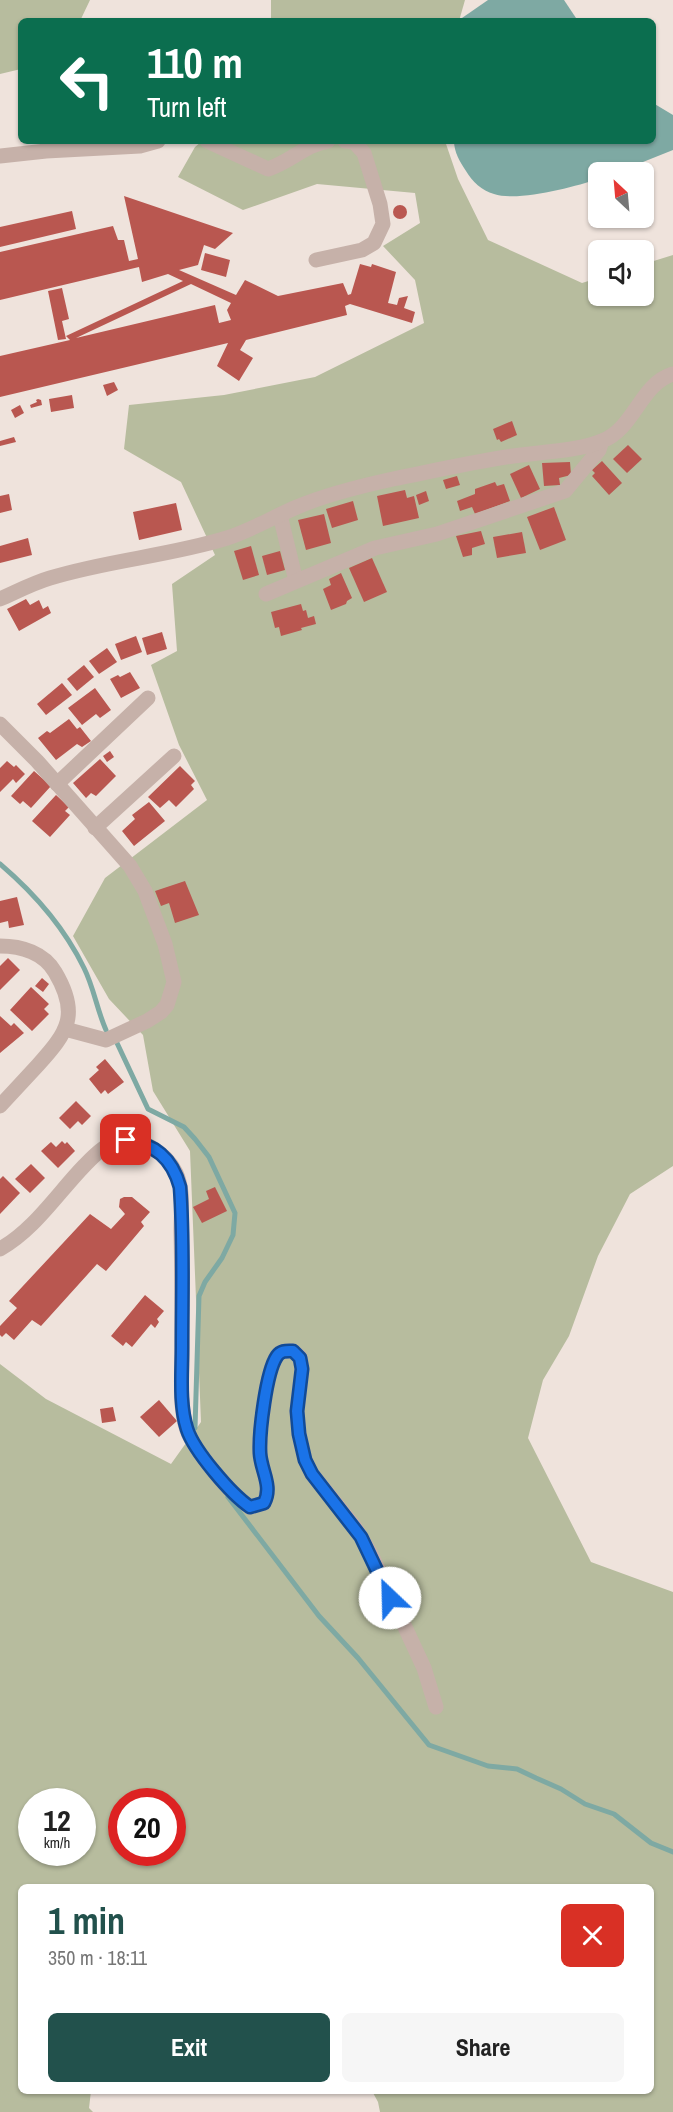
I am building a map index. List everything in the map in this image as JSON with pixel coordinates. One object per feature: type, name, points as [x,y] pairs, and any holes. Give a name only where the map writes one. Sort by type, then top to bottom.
[{"type":"street","points":[[0,156],[147,144]]},
{"type":"street","points":[[213,144],[257,166],[268,169],[280,165],[314,144]]},
{"type":"street","points":[[316,260],[362,250],[374,243],[383,224],[380,204],[364,153],[356,144]]},
{"type":"street","points":[[0,599],[48,578],[70,572],[163,554],[227,538],[261,525],[297,507],[338,493],[390,480],[602,441],[626,424],[650,390],[673,374]]},
{"type":"street","points":[[266,594],[375,548],[437,534],[565,490],[599,450],[602,441]]},
{"type":"street","points":[[280,515],[296,581]]},
{"type":"street","points":[[57,784],[148,698]]},
{"type":"street","points":[[0,724],[57,784],[140,880],[165,944],[174,982],[166,1005],[161,1012],[114,1037],[106,1040],[93,1038],[65,1029]]},
{"type":"street","points":[[95,828],[174,756]]},
{"type":"street","points":[[0,946],[33,952],[51,964],[68,998],[69,1010],[65,1029],[59,1042],[0,1106]]},
{"type":"street","points":[[0,1249],[21,1235],[72,1178],[106,1146],[126,1140],[145,1144],[159,1152],[176,1173],[180,1187],[182,1384],[186,1425],[199,1450],[240,1500],[250,1507],[264,1503],[269,1490],[261,1457],[260,1437],[270,1375],[277,1355],[284,1350],[293,1351],[300,1358],[302,1369],[297,1411],[305,1460],[312,1474],[355,1527],[371,1554],[424,1668],[436,1707]]},
{"type":"green space","points":[[0,0],[90,0],[81,18],[18,18],[18,70],[0,74]]},
{"type":"green space","points":[[271,0],[465,0],[460,18],[271,18]]},
{"type":"green space","points":[[198,144],[446,144],[458,179],[488,240],[582,283],[588,281],[588,306],[654,306],[654,261],[673,255],[673,1166],[630,1194],[598,1256],[569,1336],[543,1380],[528,1438],[591,1562],[673,1592],[673,2112],[380,2112],[374,2094],[654,2094],[654,1884],[18,1884],[18,2094],[91,2094],[89,2108],[93,2112],[0,2112],[0,1364],[46,1399],[171,1464],[201,1422],[190,1151],[153,1091],[143,1035],[109,999],[73,936],[105,878],[207,800],[179,745],[151,665],[177,651],[172,584],[215,555],[181,482],[124,449],[129,405],[224,395],[315,377],[424,323],[415,280],[383,246],[420,223],[415,193],[317,184],[243,210],[178,177]]},
{"type":"water","points":[[488,0],[564,0],[576,18],[462,18]]},
{"type":"water","points":[[656,105],[673,115],[673,150],[643,162],[588,162],[588,182],[561,189],[517,196],[490,193],[471,178],[460,160],[454,144],[656,144]]},
{"type":"building","points":[[124,196],[233,233],[215,249],[204,245],[198,265],[179,270],[236,295],[245,280],[278,296],[343,283],[348,295],[351,294],[360,264],[371,267],[372,264],[396,272],[388,303],[397,305],[399,298],[408,296],[404,308],[415,312],[412,323],[350,304],[345,306],[347,315],[246,340],[240,350],[253,358],[239,381],[217,366],[228,343],[0,397],[0,356],[70,340],[66,336],[183,281],[168,274],[142,282],[139,267],[0,300],[0,252],[113,226],[118,240],[124,240],[129,261],[138,259]],"holes":[[[191,284],[231,303],[227,310],[231,320],[219,323],[215,305],[76,338]]]},
{"type":"building","points":[[397,205],[403,205],[407,212],[403,219],[397,219],[393,215],[393,209]]},
{"type":"building","points":[[72,211],[76,229],[0,247],[0,227]]},
{"type":"building","points":[[205,253],[230,260],[226,277],[201,270]]},
{"type":"building","points":[[62,288],[69,319],[62,321],[66,339],[58,340],[48,291]]},
{"type":"building","points":[[114,382],[118,390],[107,396],[103,385]]},
{"type":"building","points":[[72,395],[74,408],[51,412],[49,399]]},
{"type":"building","points":[[38,399],[41,400],[42,405],[31,408],[30,405]]},
{"type":"building","points":[[20,405],[24,413],[15,418],[11,410]]},
{"type":"building","points":[[512,421],[517,435],[501,442],[497,440],[493,429]]},
{"type":"building","points":[[14,437],[16,442],[0,446],[0,441]]},
{"type":"building","points":[[628,445],[642,459],[627,473],[613,459]]},
{"type":"building","points":[[602,461],[622,483],[609,495],[592,476],[595,473],[592,470]]},
{"type":"building","points":[[570,462],[571,475],[559,478],[560,485],[544,486],[542,463]]},
{"type":"building","points":[[529,465],[540,489],[521,498],[510,474]]},
{"type":"building","points":[[457,476],[460,485],[446,489],[443,480]]},
{"type":"building","points":[[495,482],[497,486],[504,484],[510,501],[475,514],[472,507],[460,511],[457,501],[475,494],[475,489]]},
{"type":"building","points":[[405,490],[407,498],[414,496],[419,518],[383,526],[377,496]]},
{"type":"building","points":[[426,491],[429,501],[419,505],[416,495]]},
{"type":"building","points":[[9,494],[12,510],[0,513],[0,496]]},
{"type":"building","points":[[353,501],[358,520],[332,528],[326,509]]},
{"type":"building","points":[[176,503],[182,530],[139,540],[133,512]]},
{"type":"building","points":[[554,507],[566,540],[540,550],[527,517]]},
{"type":"building","points":[[324,514],[331,543],[306,550],[298,520]]},
{"type":"building","points":[[481,531],[485,544],[472,548],[472,555],[463,557],[456,536]]},
{"type":"building","points":[[522,532],[526,553],[497,558],[493,537]]},
{"type":"building","points":[[28,538],[32,555],[0,563],[0,546]]},
{"type":"building","points":[[251,546],[259,575],[243,580],[234,551]]},
{"type":"building","points":[[280,551],[285,570],[267,575],[262,556]]},
{"type":"building","points":[[372,558],[387,592],[364,602],[349,568]]},
{"type":"building","points":[[341,573],[352,598],[346,604],[331,610],[323,589],[331,585],[329,579]]},
{"type":"building","points":[[26,599],[30,605],[39,600],[43,609],[48,606],[51,613],[19,631],[7,609]]},
{"type":"building","points":[[301,604],[308,618],[314,616],[316,624],[281,636],[279,627],[275,628],[271,612]]},
{"type":"building","points":[[162,632],[167,649],[147,655],[142,638]]},
{"type":"building","points":[[136,636],[142,652],[121,660],[115,644]]},
{"type":"building","points":[[107,648],[117,662],[99,674],[89,661]]},
{"type":"building","points":[[84,665],[94,677],[77,691],[67,679]]},
{"type":"building","points":[[130,672],[140,688],[121,698],[110,679]]},
{"type":"building","points":[[62,683],[72,695],[46,715],[37,704]]},
{"type":"building","points":[[95,688],[111,710],[100,718],[96,714],[82,725],[68,708]]},
{"type":"building","points":[[69,719],[77,729],[80,727],[91,741],[82,747],[77,744],[56,760],[38,738],[47,731],[50,733]]},
{"type":"building","points":[[110,751],[114,757],[107,762],[103,756]]},
{"type":"building","points":[[100,759],[116,776],[96,796],[91,793],[86,798],[73,783]]},
{"type":"building","points":[[7,761],[14,767],[16,765],[25,774],[16,783],[13,779],[0,792],[0,768]]},
{"type":"building","points":[[180,766],[195,781],[191,785],[194,789],[176,807],[169,800],[160,808],[148,797]]},
{"type":"building","points":[[34,771],[51,786],[31,808],[23,801],[20,804],[11,796]]},
{"type":"building","points":[[56,795],[69,807],[65,811],[70,815],[50,837],[32,821]]},
{"type":"building","points":[[149,802],[165,821],[134,846],[122,831],[135,819],[132,815]]},
{"type":"building","points":[[185,881],[199,915],[175,923],[169,903],[161,906],[155,891]]},
{"type":"building","points":[[17,897],[24,925],[9,928],[8,921],[0,923],[0,901]]},
{"type":"building","points":[[8,958],[20,970],[0,990],[0,966]]},
{"type":"building","points":[[42,978],[49,984],[43,992],[35,986]]},
{"type":"building","points":[[31,987],[49,1004],[44,1009],[49,1014],[32,1031],[10,1010]]},
{"type":"building","points":[[0,1016],[11,1026],[14,1023],[24,1033],[0,1053]]},
{"type":"building","points":[[105,1059],[124,1082],[108,1094],[105,1090],[101,1094],[89,1079],[99,1070],[96,1067]]},
{"type":"building","points":[[76,1101],[91,1116],[82,1125],[78,1121],[70,1129],[59,1118]]},
{"type":"building","points":[[62,1141],[65,1144],[67,1142],[75,1151],[58,1168],[41,1151],[51,1142],[56,1147]]},
{"type":"building","points":[[31,1164],[45,1178],[30,1193],[15,1179]]},
{"type":"building","points":[[3,1176],[20,1193],[0,1214],[0,1179]]},
{"type":"building","points":[[215,1187],[227,1211],[202,1223],[193,1207],[209,1199],[206,1191]]},
{"type":"building","points":[[132,1197],[150,1212],[141,1222],[144,1226],[106,1271],[97,1264],[41,1326],[32,1320],[14,1340],[6,1333],[2,1337],[0,1326],[17,1308],[9,1301],[90,1214],[111,1229],[125,1214],[119,1207],[120,1199]]},
{"type":"building","points":[[145,1295],[164,1311],[157,1319],[159,1322],[155,1328],[151,1324],[132,1347],[126,1342],[123,1346],[111,1336]]},
{"type":"building","points":[[159,1400],[177,1421],[159,1437],[140,1417]]},
{"type":"building","points":[[113,1407],[116,1421],[102,1423],[100,1409]]},
{"type":"waterway","points":[[0,864],[36,899],[58,925],[76,953],[93,991],[106,1030]]},
{"type":"waterway","points":[[117,1043],[148,1109],[184,1127],[195,1139],[209,1157],[235,1213],[233,1235],[199,1296],[195,1428]]},
{"type":"waterway","points":[[228,1497],[319,1616],[358,1658],[429,1745],[488,1766],[517,1769],[561,1789],[585,1804],[614,1814],[651,1843],[673,1852]]},
{"type":"route","points":[[126,1140],[145,1144],[166,1158],[176,1173],[180,1187],[182,1384],[184,1418],[188,1431],[199,1450],[240,1500],[250,1507],[264,1503],[269,1490],[261,1457],[260,1437],[270,1375],[277,1355],[284,1350],[293,1351],[300,1358],[302,1369],[297,1411],[305,1460],[312,1474],[355,1527],[371,1554],[390,1598]]}]
